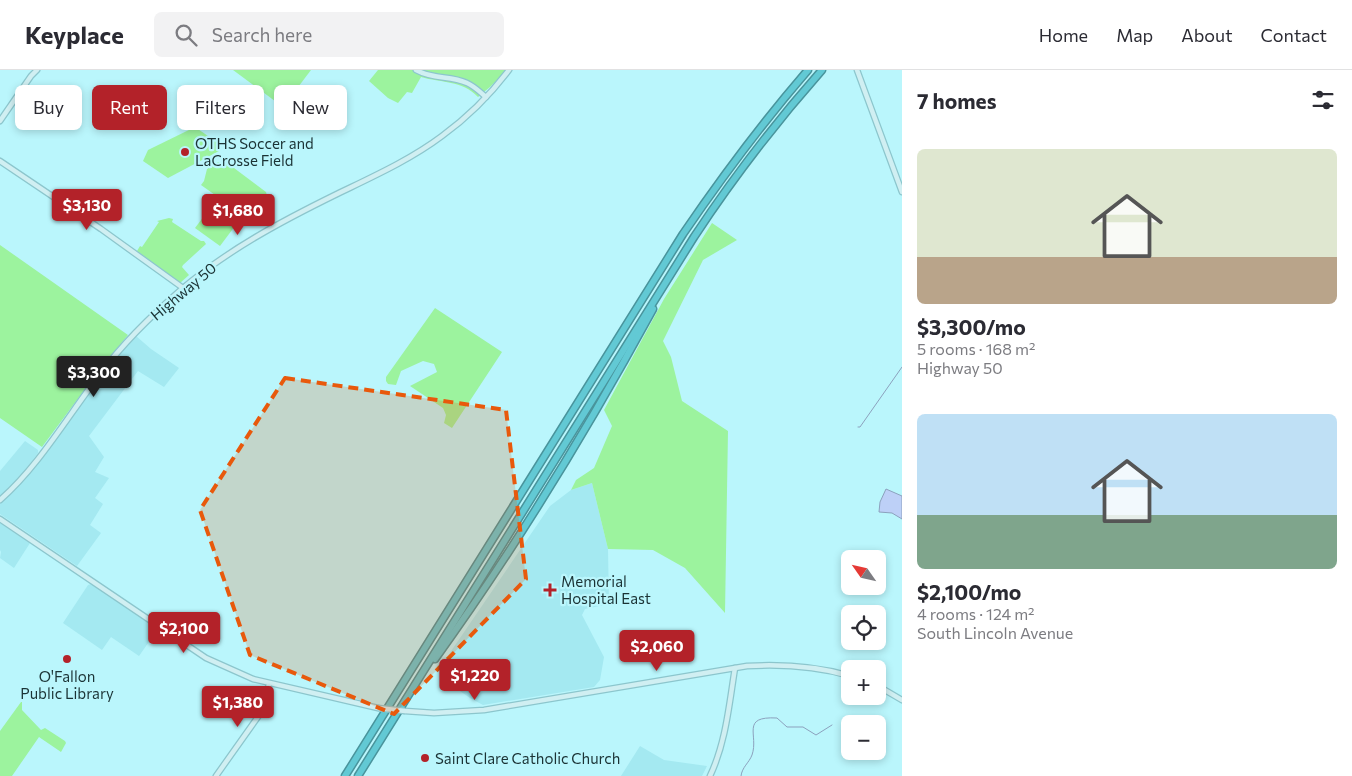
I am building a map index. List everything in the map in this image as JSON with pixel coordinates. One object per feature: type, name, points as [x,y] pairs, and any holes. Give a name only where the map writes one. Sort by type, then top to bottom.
[{"type":"highway","points":[[345,776],[684,234],[720,180],[752,137],[808,70]]},
{"type":"highway","points":[[358,776],[706,219],[773,129],[822,70]]},
{"type":"highway","points":[[411,692],[497,570],[561,471],[601,404],[662,294],[698,236],[706,219]]},
{"type":"main road","points":[[0,121],[37,70]]},
{"type":"main road","points":[[416,70],[435,78],[459,80],[468,83],[486,97]]},
{"type":"main road","name":"Highway 50","points":[[0,500],[26,474],[102,371],[160,309],[183,288],[257,236],[388,169],[430,145],[459,123],[486,97],[509,70]]},
{"type":"main road","points":[[856,70],[902,192]]},
{"type":"main road","points":[[0,161],[101,229],[183,288]]},
{"type":"main road","points":[[0,519],[206,658],[235,672],[269,684],[378,708],[434,713],[484,710],[735,668],[771,664],[822,669],[841,674]]},
{"type":"main road","points":[[710,776],[720,750],[725,729],[735,668]]},
{"type":"main road","points":[[216,776],[260,714],[269,684]]},
{"type":"main road","points":[[886,691],[902,700]]},
{"type":"highlighted area","points":[[285,378],[506,410],[526,579],[394,714],[250,655],[200,510]]},
{"type":"shaded area","points":[[136,336],[179,368],[164,387],[138,371],[89,436],[104,457],[95,472],[109,478],[95,498],[103,504],[90,525],[101,533],[77,566],[0,514],[0,504],[26,478],[98,380]]},
{"type":"shaded area","points":[[25,441],[38,450],[38,453],[21,476],[0,496],[0,471]]},
{"type":"shaded area","name":"Memorial Hospital East","points":[[592,483],[608,549],[609,604],[585,609],[582,615],[604,657],[600,680],[594,687],[483,705],[460,691],[450,678],[447,657],[550,506],[571,490]]},
{"type":"shaded area","points":[[886,489],[902,496],[902,519],[892,513],[879,512],[880,502]]},
{"type":"shaded area","points":[[0,523],[30,543],[14,568],[0,558]]},
{"type":"shaded area","points":[[91,584],[157,627],[158,629],[139,656],[111,637],[102,650],[63,623],[88,585]]},
{"type":"shaded area","points":[[640,746],[664,760],[707,766],[702,776],[621,776]]},
{"type":"green space","points":[[233,70],[311,70],[300,85],[274,85],[274,100],[264,93],[264,85],[253,85]]},
{"type":"green space","points":[[378,70],[507,70],[478,97],[458,85],[421,77],[412,93],[407,92],[398,103],[388,98],[369,81]]},
{"type":"green space","points":[[189,130],[199,130],[221,145],[221,150],[168,178],[143,161],[148,150]]},
{"type":"green space","points":[[218,162],[230,165],[266,192],[269,202],[266,213],[255,219],[246,217],[201,185],[207,169]]},
{"type":"green space","points":[[210,208],[235,226],[220,246],[195,228]]},
{"type":"green space","points":[[173,219],[172,222],[206,244],[183,265],[182,267],[189,275],[180,283],[137,251],[140,246],[142,247],[159,222],[157,221]]},
{"type":"green space","points":[[712,223],[737,240],[703,260],[663,341],[671,357],[682,401],[728,431],[725,613],[685,568],[653,550],[608,549],[592,483],[571,490],[576,480],[594,468],[612,426],[604,410],[664,299]]},
{"type":"green space","points":[[0,245],[128,335],[100,369],[42,447],[0,418]]},
{"type":"green space","points":[[435,308],[502,352],[452,428],[444,423],[446,415],[443,408],[410,386],[437,372],[434,364],[423,361],[401,371],[396,385],[388,384],[386,381],[386,377]]},
{"type":"green space","points":[[21,702],[22,710],[41,730],[45,728],[66,743],[61,752],[39,737],[12,776],[0,776],[0,731]]},
{"type":"waterway","points":[[858,427],[860,427],[902,367]]},
{"type":"waterway","points":[[741,776],[752,755],[754,748],[753,728],[758,720],[777,718],[787,727],[803,727],[816,735],[832,725]]},
{"type":"place","name":"OTHS Soccer and LaCrosse Field","points":[[185,152]]},
{"type":"place","name":"Memorial Hospital East","points":[[550,590]]},
{"type":"place","name":"O'Fallon Public Library","points":[[67,659]]},
{"type":"place","name":"Saint Clare Catholic Church","points":[[425,758]]}]
